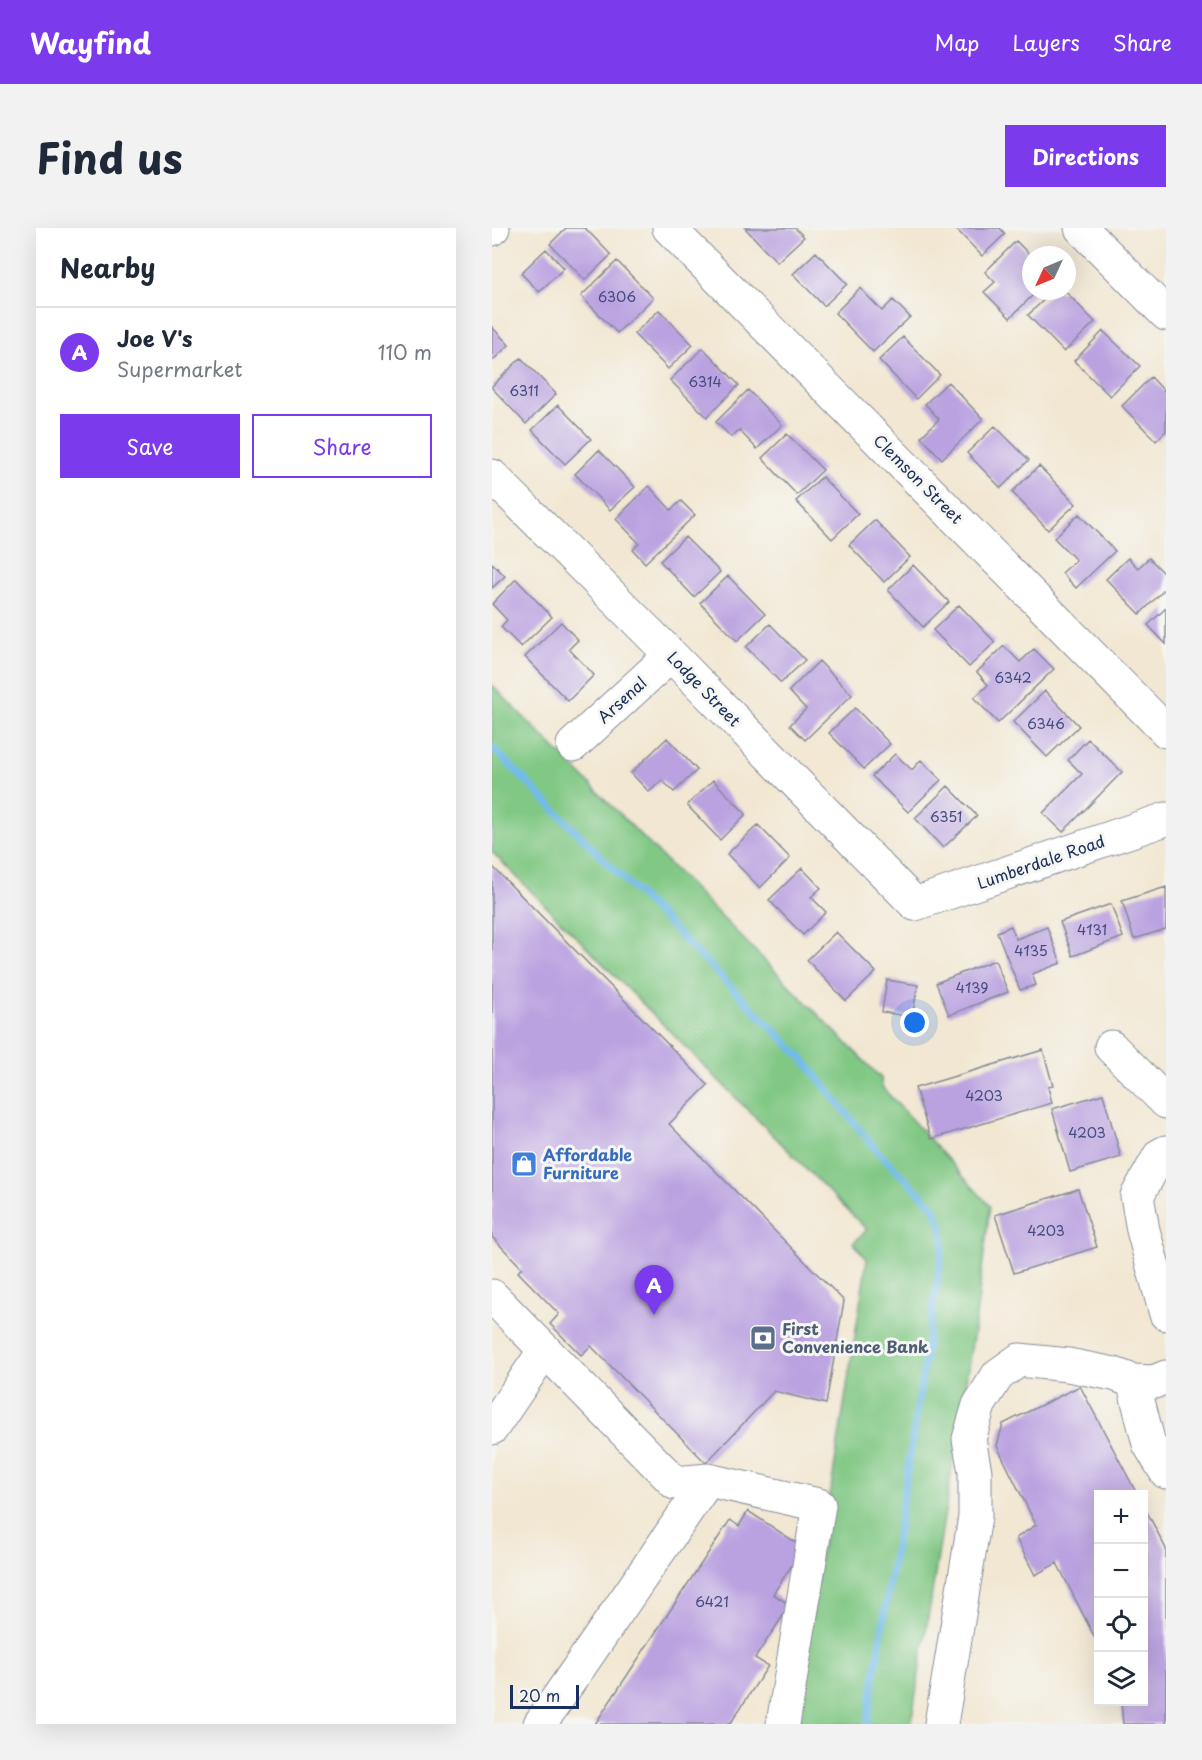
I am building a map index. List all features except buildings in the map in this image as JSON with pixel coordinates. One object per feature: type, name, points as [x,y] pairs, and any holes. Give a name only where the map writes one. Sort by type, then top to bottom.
[{"type":"street","name":"Clemson Street","points":[[669,228],[1166,731]]},
{"type":"street","points":[[1081,228],[1166,314]]},
{"type":"street","name":"Lodge Street","points":[[492,476],[915,904]]},
{"type":"street","name":"Arsenal","points":[[573,745],[671,655]]},
{"type":"street","name":"Lumberdale Road","points":[[915,904],[1166,819]]},
{"type":"street","points":[[1111,1047],[1166,1102]]},
{"type":"street","points":[[1166,1152],[1160,1155],[1137,1196],[1143,1230],[1166,1314]]},
{"type":"street","points":[[492,1296],[675,1484],[708,1480],[819,1505],[783,1724]]},
{"type":"street","points":[[492,1428],[545,1350]]},
{"type":"street","points":[[941,1724],[975,1517],[975,1472],[969,1439],[979,1405],[998,1375],[1019,1360],[1068,1365],[1114,1374],[1133,1381],[1154,1382],[1166,1377]]},
{"type":"street","points":[[1133,1381],[1149,1444],[1166,1472]]},
{"type":"street","points":[[540,1724],[708,1480]]},
{"type":"green space","points":[[492,685],[881,1078],[882,1087],[990,1206],[976,1318],[911,1724],[794,1724],[867,1259],[853,1243],[867,1230],[492,852]]},
{"type":"waterway","points":[[492,747],[802,1058],[877,1151],[934,1207],[941,1225],[943,1245],[867,1724]]},
{"type":"place","name":"Affordable Furniture","points":[[524,1164]]},
{"type":"place","name":"Joe V's","points":[[654,1315]]},
{"type":"place","name":"First Convenience Bank","points":[[763,1338]]}]
